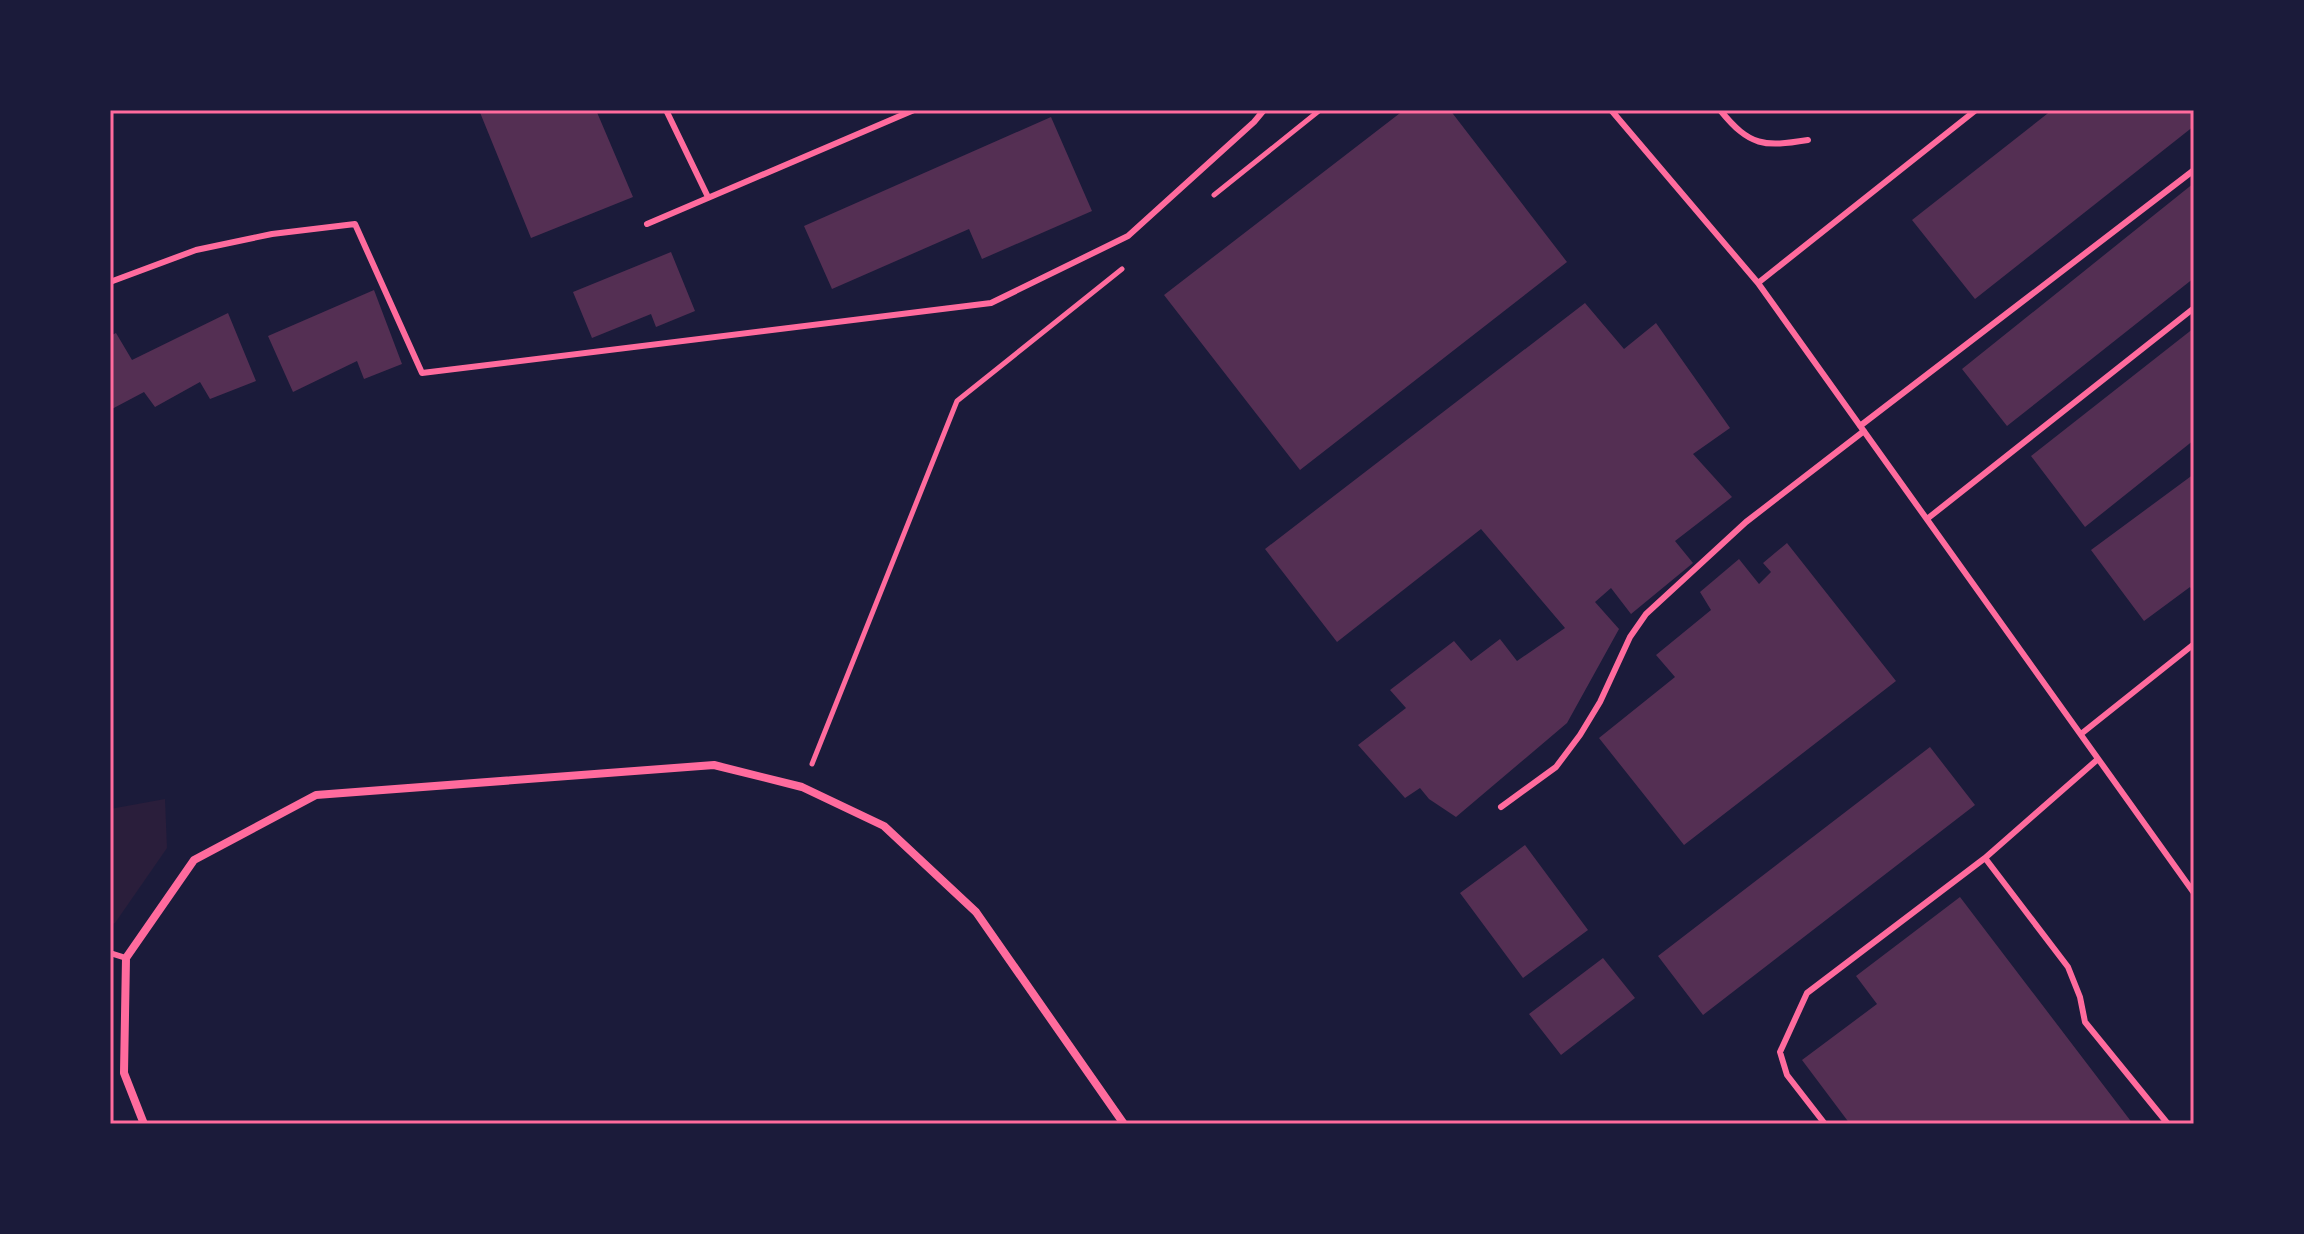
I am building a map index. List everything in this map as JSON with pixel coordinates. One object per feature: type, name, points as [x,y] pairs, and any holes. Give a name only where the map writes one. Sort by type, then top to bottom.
[{"type":"street","points":[[144,1124],[124,1073],[126,958],[194,860],[316,795],[714,765],[802,787],[884,826],[976,912],[1124,1124]]},
{"type":"lane","points":[[666,110],[708,197]]},
{"type":"lane","points":[[647,224],[914,110]]},
{"type":"lane","points":[[110,282],[196,250],[272,234],[355,224],[422,373],[991,303],[1128,236],[1264,110]]},
{"type":"lane","points":[[1611,110],[1758,283],[2194,893]]},
{"type":"lane","points":[[1720,110],[1731,125],[1754,141],[1771,146],[1808,140]]},
{"type":"lane","points":[[1758,283],[1976,110]]},
{"type":"lane","points":[[1501,807],[1556,767],[1600,702],[1630,637],[1646,614],[1746,522],[2194,170]]},
{"type":"lane","points":[[1927,519],[2194,308]]},
{"type":"lane","points":[[2081,734],[2194,644]]},
{"type":"lane","points":[[1825,1124],[1787,1075],[1780,1052],[1807,993],[1985,858],[2098,759]]},
{"type":"lane","points":[[1985,858],[2068,967],[2080,997],[2085,1022],[2168,1124]]},
{"type":"lane","points":[[110,953],[126,958]]},
{"type":"path","points":[[1211,197],[1320,110]]},
{"type":"path","points":[[802,787],[957,401],[1127,265]]},
{"type":"shaded area","points":[[165,799],[167,848],[115,923],[110,925],[110,809]]},
{"type":"building","points":[[479,110],[596,110],[633,197],[531,238]]},
{"type":"building","points":[[1404,110],[1450,110],[1567,262],[1300,470],[1164,295]]},
{"type":"building","points":[[2052,110],[2194,110],[2194,126],[1975,299],[1912,220]]},
{"type":"building","points":[[1051,117],[1092,211],[982,259],[969,229],[832,289],[804,226]]},
{"type":"building","points":[[2194,183],[2194,278],[2007,426],[1962,369]]},
{"type":"building","points":[[671,252],[695,311],[656,327],[651,314],[592,338],[573,292]]},
{"type":"building","points":[[374,290],[402,364],[364,379],[357,361],[293,392],[268,336]]},
{"type":"building","points":[[1585,303],[1624,349],[1656,323],[1730,428],[1693,454],[1732,497],[1675,541],[1693,563],[1631,614],[1611,588],[1595,602],[1619,629],[1567,723],[1456,817],[1429,799],[1420,788],[1405,798],[1358,745],[1406,708],[1390,690],[1454,641],[1471,661],[1500,639],[1517,661],[1565,628],[1481,529],[1337,642],[1265,549]]},
{"type":"building","points":[[228,313],[256,381],[210,399],[200,382],[155,407],[144,392],[110,410],[110,336],[116,333],[132,360]]},
{"type":"building","points":[[2194,328],[2194,440],[2085,527],[2031,456]]},
{"type":"building","points":[[2194,474],[2194,593],[2190,587],[2144,621],[2091,550]]},
{"type":"building","points":[[1787,543],[1896,681],[1684,845],[1599,738],[1675,677],[1656,655],[1711,610],[1700,592],[1739,559],[1759,584],[1771,572],[1763,563]]},
{"type":"building","points":[[1930,747],[1975,805],[1703,1015],[1658,956]]},
{"type":"building","points":[[1525,845],[1588,930],[1523,978],[1460,893]]},
{"type":"building","points":[[1960,897],[2133,1124],[1850,1124],[1802,1060],[1877,1004],[1856,976]]},
{"type":"building","points":[[1603,958],[1635,998],[1561,1055],[1529,1014]]}]
